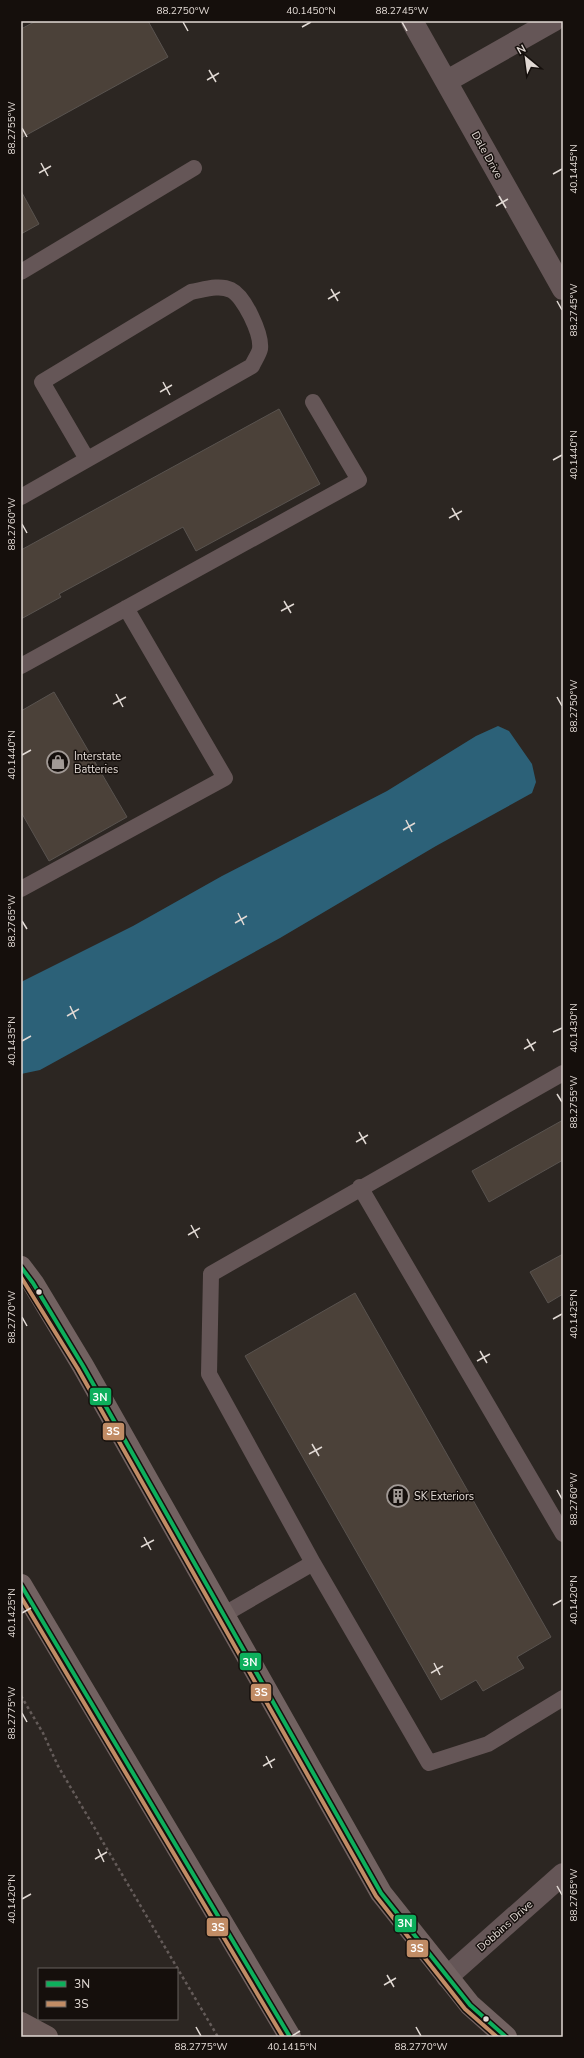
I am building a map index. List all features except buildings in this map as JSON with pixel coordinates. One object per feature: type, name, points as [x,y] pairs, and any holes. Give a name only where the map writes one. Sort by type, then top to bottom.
[{"type":"highway","points":[[21,2023],[47,2037]]},
{"type":"street","name":"Dale Drive","points":[[412,21],[563,289]]},
{"type":"street","points":[[447,81],[552,21]]},
{"type":"street","points":[[21,1267],[33,1283],[83,1366],[381,1893],[470,2005],[506,2037]]},
{"type":"street","points":[[21,1585],[290,2037]]},
{"type":"street","name":"Dobbins Drive","points":[[447,1977],[563,1874]]},
{"type":"lane","points":[[21,272],[194,168]]},
{"type":"lane","points":[[21,497],[252,366],[260,350],[258,331],[248,309],[232,290],[218,287],[191,292],[42,382],[87,459]]},
{"type":"lane","points":[[21,666],[359,480],[313,402]]},
{"type":"lane","points":[[21,889],[225,778],[126,608]]},
{"type":"lane","points":[[563,1073],[360,1187],[211,1274],[209,1374],[313,1563],[429,1763],[488,1744],[563,1698]]},
{"type":"lane","points":[[360,1187],[563,1534]]},
{"type":"lane","points":[[223,1615],[313,1563]]},
{"type":"path","points":[[21,1696],[43,1733],[58,1766],[177,1968]]},
{"type":"path","points":[[178,1969],[218,2037]]},
{"type":"water","points":[[498,726],[509,731],[532,764],[536,782],[532,793],[436,846],[280,938],[40,1070],[21,1074],[21,982],[133,926],[222,876],[387,791],[476,736]]},
{"type":"transit line","name":"3N","points":[[21,1267],[33,1283],[83,1366],[381,1893],[470,2005],[506,2037]]},
{"type":"transit line","name":"3S","points":[[21,1277],[78,1369],[376,1896],[465,2009],[497,2037]]},
{"type":"transit line","name":"3N","points":[[21,1585],[290,2037]]},
{"type":"transit line","name":"3S","points":[[21,1597],[283,2037]]},
{"type":"place","name":"Interstate Batteries","points":[[58,762]]},
{"type":"place","name":"SK Exteriors","points":[[398,1496]]}]
